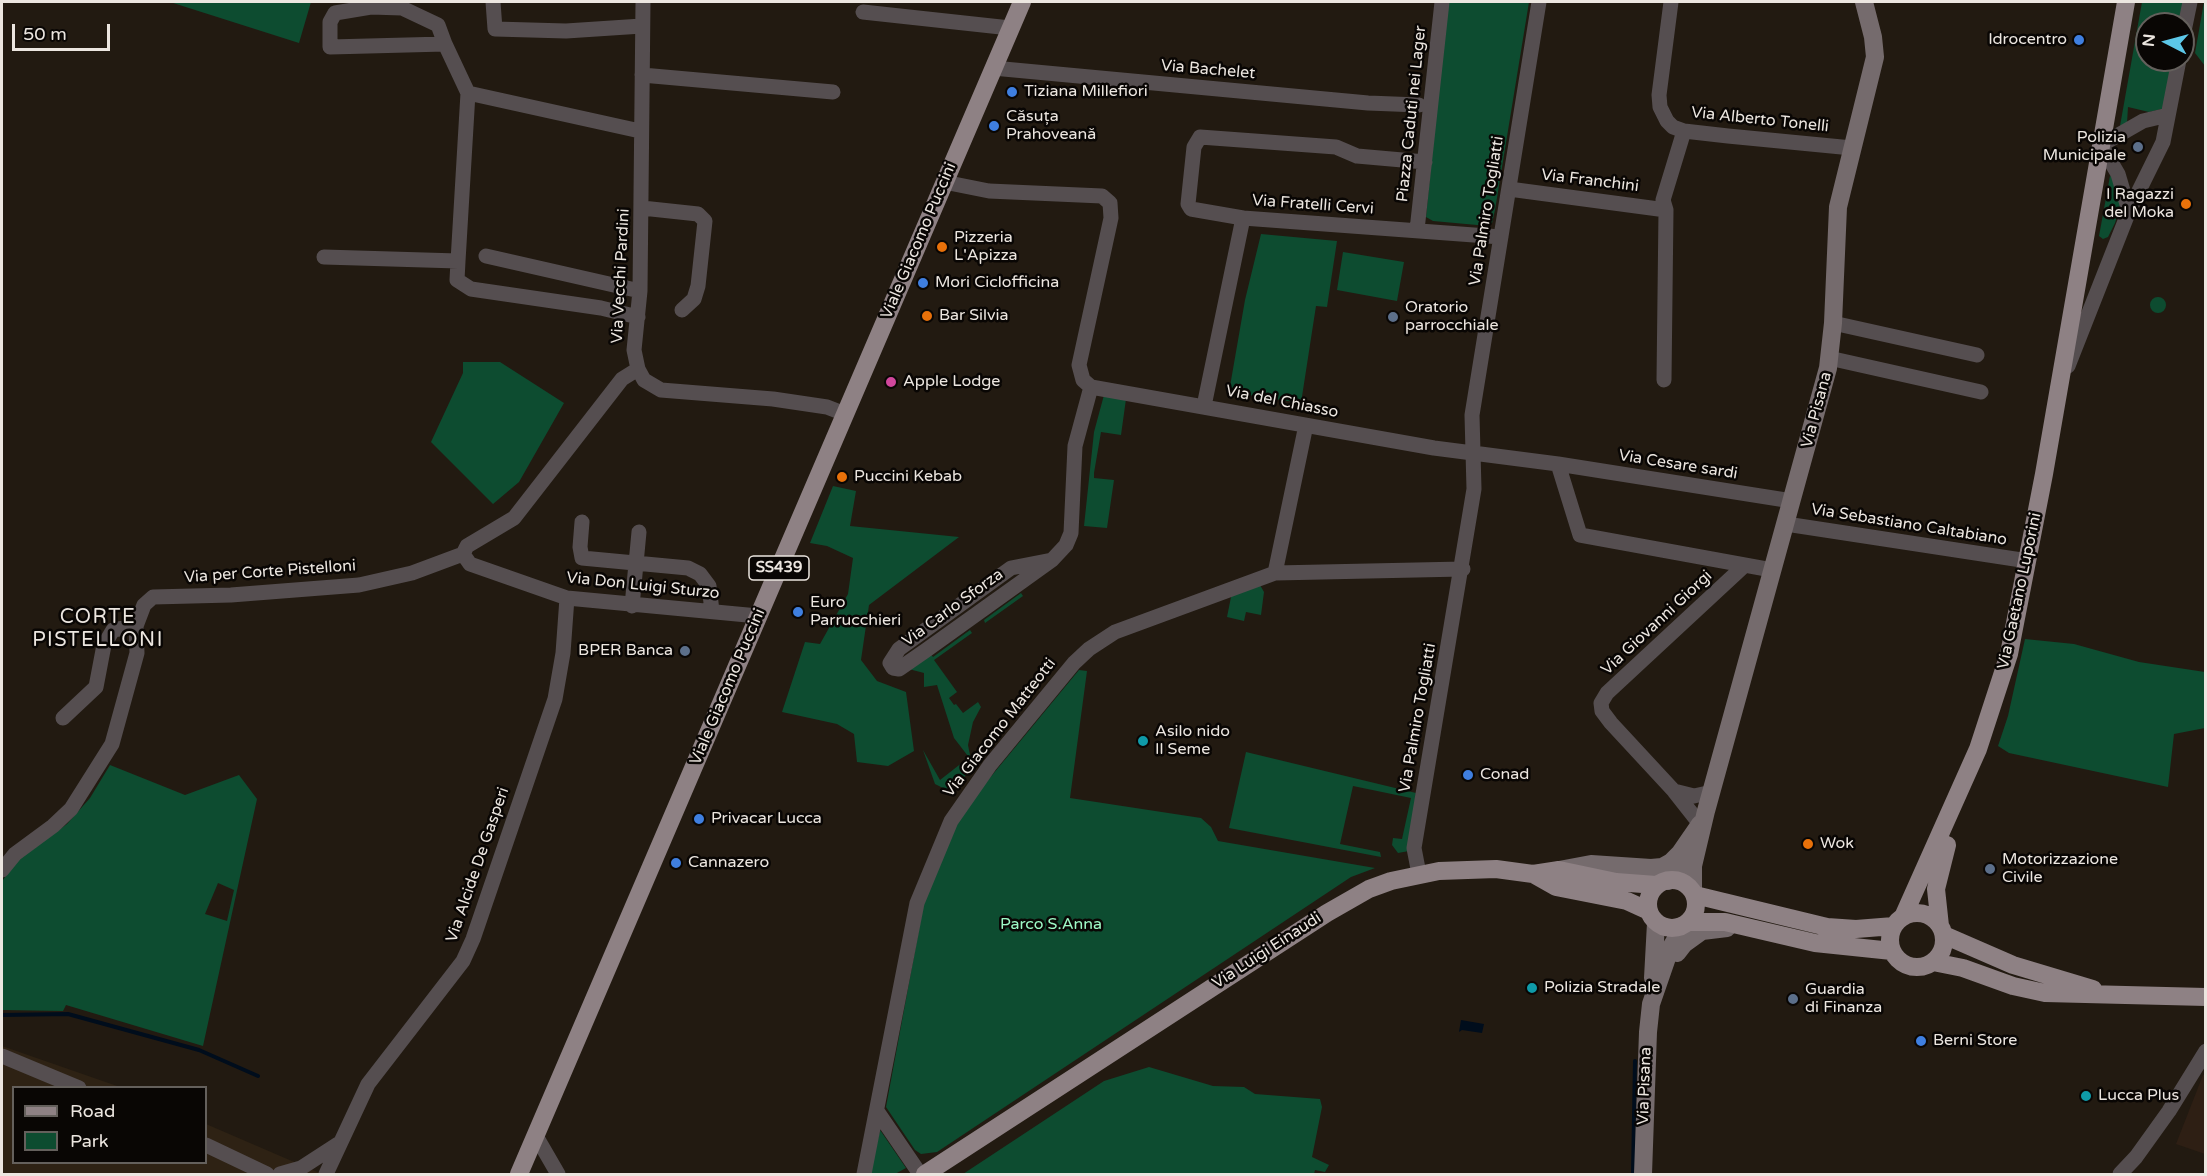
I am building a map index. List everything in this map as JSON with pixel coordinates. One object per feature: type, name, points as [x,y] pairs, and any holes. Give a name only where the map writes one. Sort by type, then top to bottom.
[{"type":"main road","name":"Viale Giacomo Puccini","points":[[519,1174],[1022,2]]},
{"type":"main road","name":"Via Pisana","points":[[1643,1174],[1647,1032],[1653,998],[1653,917],[1648,898],[1690,850],[1712,792],[1829,358],[1833,323],[1838,207],[1875,57],[1873,37],[1864,2]]},
{"type":"main road","name":"Via Gaetano Luporini","points":[[1933,962],[1942,951],[1942,930],[1936,889],[1965,782],[2001,683],[2028,561],[2126,2]]},
{"type":"main road","name":"Via Gaetano Luporini","points":[[1892,951],[1890,938],[1965,782]]},
{"type":"main road","name":"Via Pisana","points":[[1653,998],[1670,949],[1687,924],[1695,907],[1693,866],[1703,817]]},
{"type":"main road","points":[[1533,874],[1591,864],[1662,867],[1680,853],[1703,817]]},
{"type":"main road","name":"Via Luigi Einaudi","points":[[925,1174],[1327,913],[1369,890],[1419,874],[1476,868],[1533,874],[1556,887],[1627,901],[1653,917]]},
{"type":"main road","points":[[1559,870],[1616,882],[1684,884],[1694,893],[1827,927],[1856,929],[1898,922],[1919,913],[1927,915],[1942,930],[2013,965],[2106,993]]},
{"type":"main road","points":[[1653,917],[1666,928],[1713,921],[1815,943],[1892,951],[1898,960],[1909,966],[1922,967],[1933,962],[1963,968],[2028,990],[2074,994],[2205,997]]},
{"type":"main road","points":[[1661,977],[1684,944],[1692,937],[1712,929],[1742,926]]},
{"type":"street","points":[[493,2],[495,29],[566,31],[642,26]]},
{"type":"street","name":"Via Vecchi Pardini","points":[[638,369],[634,350],[640,291],[643,2]]},
{"type":"street","name":"Piazza Caduti nei Lager","points":[[1417,230],[1442,2]]},
{"type":"street","name":"Via Palmiro Togliatti","points":[[1419,874],[1414,848],[1463,569],[1474,489],[1472,415],[1539,2]]},
{"type":"street","name":"Via Alberto Tonelli","points":[[1671,2],[1659,95],[1660,107],[1667,121],[1684,131],[1852,148]]},
{"type":"street","points":[[445,44],[330,47],[330,22],[335,13],[371,7],[402,8],[438,25],[468,93],[457,280],[471,289],[601,309],[638,318]]},
{"type":"street","points":[[863,12],[1010,28]]},
{"type":"street","name":"Via Bachelet","points":[[993,68],[1419,105]]},
{"type":"street","name":"Via Gaetano Luporini","points":[[2058,394],[2129,211],[2156,161],[2177,72]]},
{"type":"street","points":[[642,75],[832,92]]},
{"type":"street","points":[[468,93],[640,131]]},
{"type":"street","points":[[2129,211],[2118,174],[2101,145],[2144,121],[2168,115]]},
{"type":"street","points":[[1664,380],[1666,210],[1663,200],[1684,131]]},
{"type":"street","points":[[1243,218],[1191,209],[1188,204],[1194,147],[1200,137],[1336,147],[1357,156],[1425,162]]},
{"type":"street","points":[[944,182],[989,191],[1101,196],[1110,203],[1111,218],[1078,365],[1083,380],[1090,387]]},
{"type":"street","name":"Via Franchini","points":[[1509,189],[1666,210]]},
{"type":"street","points":[[642,208],[698,214],[705,220],[698,286],[694,299],[682,310]]},
{"type":"street","name":"Via Fratelli Cervi","points":[[1204,406],[1243,218],[1501,237]]},
{"type":"street","points":[[2082,254],[2104,256],[2115,245]]},
{"type":"street","points":[[486,256],[640,291]]},
{"type":"street","points":[[324,257],[458,261]]},
{"type":"street","points":[[1833,323],[1977,355]]},
{"type":"street","points":[[1829,358],[1981,392]]},
{"type":"street","points":[[638,369],[644,380],[661,390],[773,399],[827,407],[845,414]]},
{"type":"street","name":"Via per Corte Pistelloni","points":[[2,870],[15,854],[54,826],[71,808],[112,744],[137,653],[136,626],[144,605],[153,597],[231,595],[359,585],[412,573],[463,554],[467,546],[514,518],[622,379],[638,369]]},
{"type":"street","name":"Via del Chiasso","points":[[1090,387],[1434,448],[1558,465]]},
{"type":"street","name":"Via Carlo Sforza","points":[[1052,560],[1011,568],[899,649],[890,663],[893,668],[899,669],[1052,560],[1066,545],[1071,533],[1076,446],[1090,387]]},
{"type":"street","points":[[1306,425],[1275,573],[1463,569]]},
{"type":"street","points":[[1558,465],[1580,535],[1772,570]]},
{"type":"street","name":"Via Cesare sardi","points":[[1558,465],[1792,501]]},
{"type":"street","points":[[582,522],[580,547],[582,558],[688,568],[700,574],[709,586],[712,611]]},
{"type":"street","name":"Via Sebastiano Caltabiano","points":[[1786,524],[2028,561]]},
{"type":"street","points":[[632,606],[639,532]]},
{"type":"street","name":"Via Don Luigi Sturzo","points":[[463,554],[470,564],[567,598],[632,606],[758,616]]},
{"type":"street","name":"Via Giovanni Giorgi","points":[[1703,817],[1674,791],[1611,723],[1602,711],[1601,703],[1607,693],[1745,565]]},
{"type":"street","name":"Via Giacomo Matteotti","points":[[864,1174],[921,888],[951,821],[975,785],[1074,663],[1089,649],[1115,632],[1275,573]]},
{"type":"street","name":"Via Alcide De Gasperi","points":[[326,1174],[338,1144],[368,1084],[463,961],[473,939],[555,699],[563,653],[567,598]]},
{"type":"street","points":[[63,718],[96,687],[104,645],[113,630],[136,626]]},
{"type":"street","points":[[1674,791],[1694,796],[1712,792]]},
{"type":"street","points":[[2120,1174],[2136,1158],[2169,1111],[2205,1051]]},
{"type":"street","points":[[2,1056],[74,1086]]},
{"type":"street","points":[[877,1110],[920,1174]]},
{"type":"street","points":[[536,1136],[558,1174]]},
{"type":"street","points":[[280,1174],[301,1168],[338,1144]]},
{"type":"street","points":[[207,1146],[238,1168],[267,1174]]},
{"type":"shaded area","points":[[2,1046],[117,1086],[12,1086],[12,1164],[207,1164],[207,1124],[322,1174],[2,1174]]},
{"type":"shaded area","points":[[2203,1075],[2206,1075],[2205,1154],[2176,1144]]},
{"type":"green space","points":[[170,2],[311,2],[299,43]]},
{"type":"green space","points":[[1447,2],[1529,2],[1495,210],[1492,223],[1488,226],[1433,221],[1426,217]]},
{"type":"green space","points":[[2142,2],[2187,2],[2185,12],[2140,12]]},
{"type":"green space","points":[[2204,2],[2206,2],[2205,66],[2195,53]]},
{"type":"green space","points":[[2135,41],[2135,72],[2174,72],[2166,108],[2149,112],[2128,107],[2127,123],[2120,126]]},
{"type":"green space","points":[[2110,176],[2114,177],[2121,203],[2108,237],[2103,239],[2099,236]]},
{"type":"green space","points":[[1261,234],[1337,241],[1327,307],[1316,306],[1301,403],[1229,392],[1245,300]]},
{"type":"green space","points":[[1343,252],[1404,262],[1397,301],[1337,290]]},
{"type":"green space","points":[[2155,297],[2161,297],[2166,305],[2164,311],[2155,313],[2150,308],[2150,302]]},
{"type":"green space","points":[[463,362],[500,362],[564,403],[519,482],[493,504],[431,442],[463,373]]},
{"type":"green space","points":[[1104,395],[1126,399],[1121,435],[1101,432],[1094,473],[1094,478],[1114,480],[1107,528],[1084,526],[1094,432]]},
{"type":"green space","points":[[833,486],[856,491],[850,526],[959,537],[869,605],[861,660],[877,681],[906,692],[914,751],[888,766],[857,762],[854,734],[837,724],[782,712],[805,642],[820,644],[848,594],[853,558],[827,546],[810,543]]},
{"type":"green space","points":[[1260,585],[1264,592],[1261,615],[1246,612],[1244,621],[1227,617],[1232,592]]},
{"type":"green space","points":[[1021,593],[1023,596],[985,623],[984,620]]},
{"type":"green space","points":[[970,630],[972,633],[934,660],[957,692],[949,698],[954,705],[956,704],[963,713],[978,702],[981,707],[973,722],[968,745],[971,760],[954,738],[937,685],[924,687],[924,673],[905,668],[902,675],[896,672],[928,651],[933,657]]},
{"type":"green space","points":[[2025,639],[2074,644],[2139,662],[2205,672],[2205,728],[2174,734],[2168,787],[2009,753],[1998,746],[2008,716]]},
{"type":"green space","name":"Parco S.Anna","points":[[1079,670],[1087,671],[1070,798],[1201,818],[1211,827],[1218,841],[1375,868],[1351,877],[937,1152],[921,1154],[915,1150],[886,1107],[924,902],[948,836],[979,791]]},
{"type":"green space","points":[[923,750],[940,780],[963,762],[970,769],[953,793],[935,784]]},
{"type":"green space","points":[[1246,752],[1416,793],[1409,851],[1398,853],[1392,845],[1393,838],[1402,839],[1411,798],[1353,786],[1340,844],[1380,852],[1381,857],[1229,828]]},
{"type":"green space","points":[[110,765],[185,795],[239,775],[257,799],[203,1046],[66,1005],[63,1011],[2,1010],[2,881],[18,860],[67,824],[90,798]],"holes":[[[218,883],[234,890],[227,921],[205,914]]]},
{"type":"green space","points":[[1149,1067],[1213,1086],[1244,1087],[1255,1094],[1320,1099],[1322,1107],[1312,1157],[1329,1165],[1325,1172],[1315,1170],[1314,1174],[963,1174],[1104,1081]]},
{"type":"green space","points":[[880,1130],[906,1168],[895,1174],[870,1174]]},
{"type":"water","points":[[1461,1020],[1484,1024],[1482,1033],[1462,1030],[1459,1032]]},
{"type":"waterway","points":[[2,1015],[68,1014],[199,1050],[258,1076]]},
{"type":"waterway","points":[[1633,1174],[1635,1061]]},
{"type":"place","name":"Idrocentro","points":[[2079,40]]},
{"type":"place","name":"Tiziana Millefiori","points":[[1012,92]]},
{"type":"place","name":"Căsuța Prahoveană","points":[[994,126]]},
{"type":"place","name":"Polizia Municipale","points":[[2138,147]]},
{"type":"place","name":"I Ragazzi del Moka","points":[[2186,204]]},
{"type":"place","name":"Pizzeria L'Apizza","points":[[942,247]]},
{"type":"place","name":"Mori Ciclofficina","points":[[923,283]]},
{"type":"place","name":"Bar Silvia","points":[[927,316]]},
{"type":"place","name":"Oratorio parrocchiale","points":[[1393,317]]},
{"type":"place","name":"Apple Lodge","points":[[891,382]]},
{"type":"place","name":"Puccini Kebab","points":[[842,477]]},
{"type":"place","name":"Euro Parrucchieri","points":[[798,612]]},
{"type":"place","name":"BPER Banca","points":[[685,651]]},
{"type":"place","name":"Asilo nido Il Seme","points":[[1143,741]]},
{"type":"place","name":"Conad","points":[[1468,775]]},
{"type":"place","name":"Privacar Lucca","points":[[699,819]]},
{"type":"place","name":"Wok","points":[[1808,844]]},
{"type":"place","name":"Cannazero","points":[[676,863]]},
{"type":"place","name":"Motorizzazione Civile","points":[[1990,869]]},
{"type":"place","name":"Polizia Stradale","points":[[1532,988]]},
{"type":"place","name":"Guardia di Finanza","points":[[1793,999]]},
{"type":"place","name":"Berni Store","points":[[1921,1041]]},
{"type":"place","name":"Lucca Plus","points":[[2086,1096]]},
{"type":"district","name":"CORTE PISTELLONI","points":[[98,630]]}]
